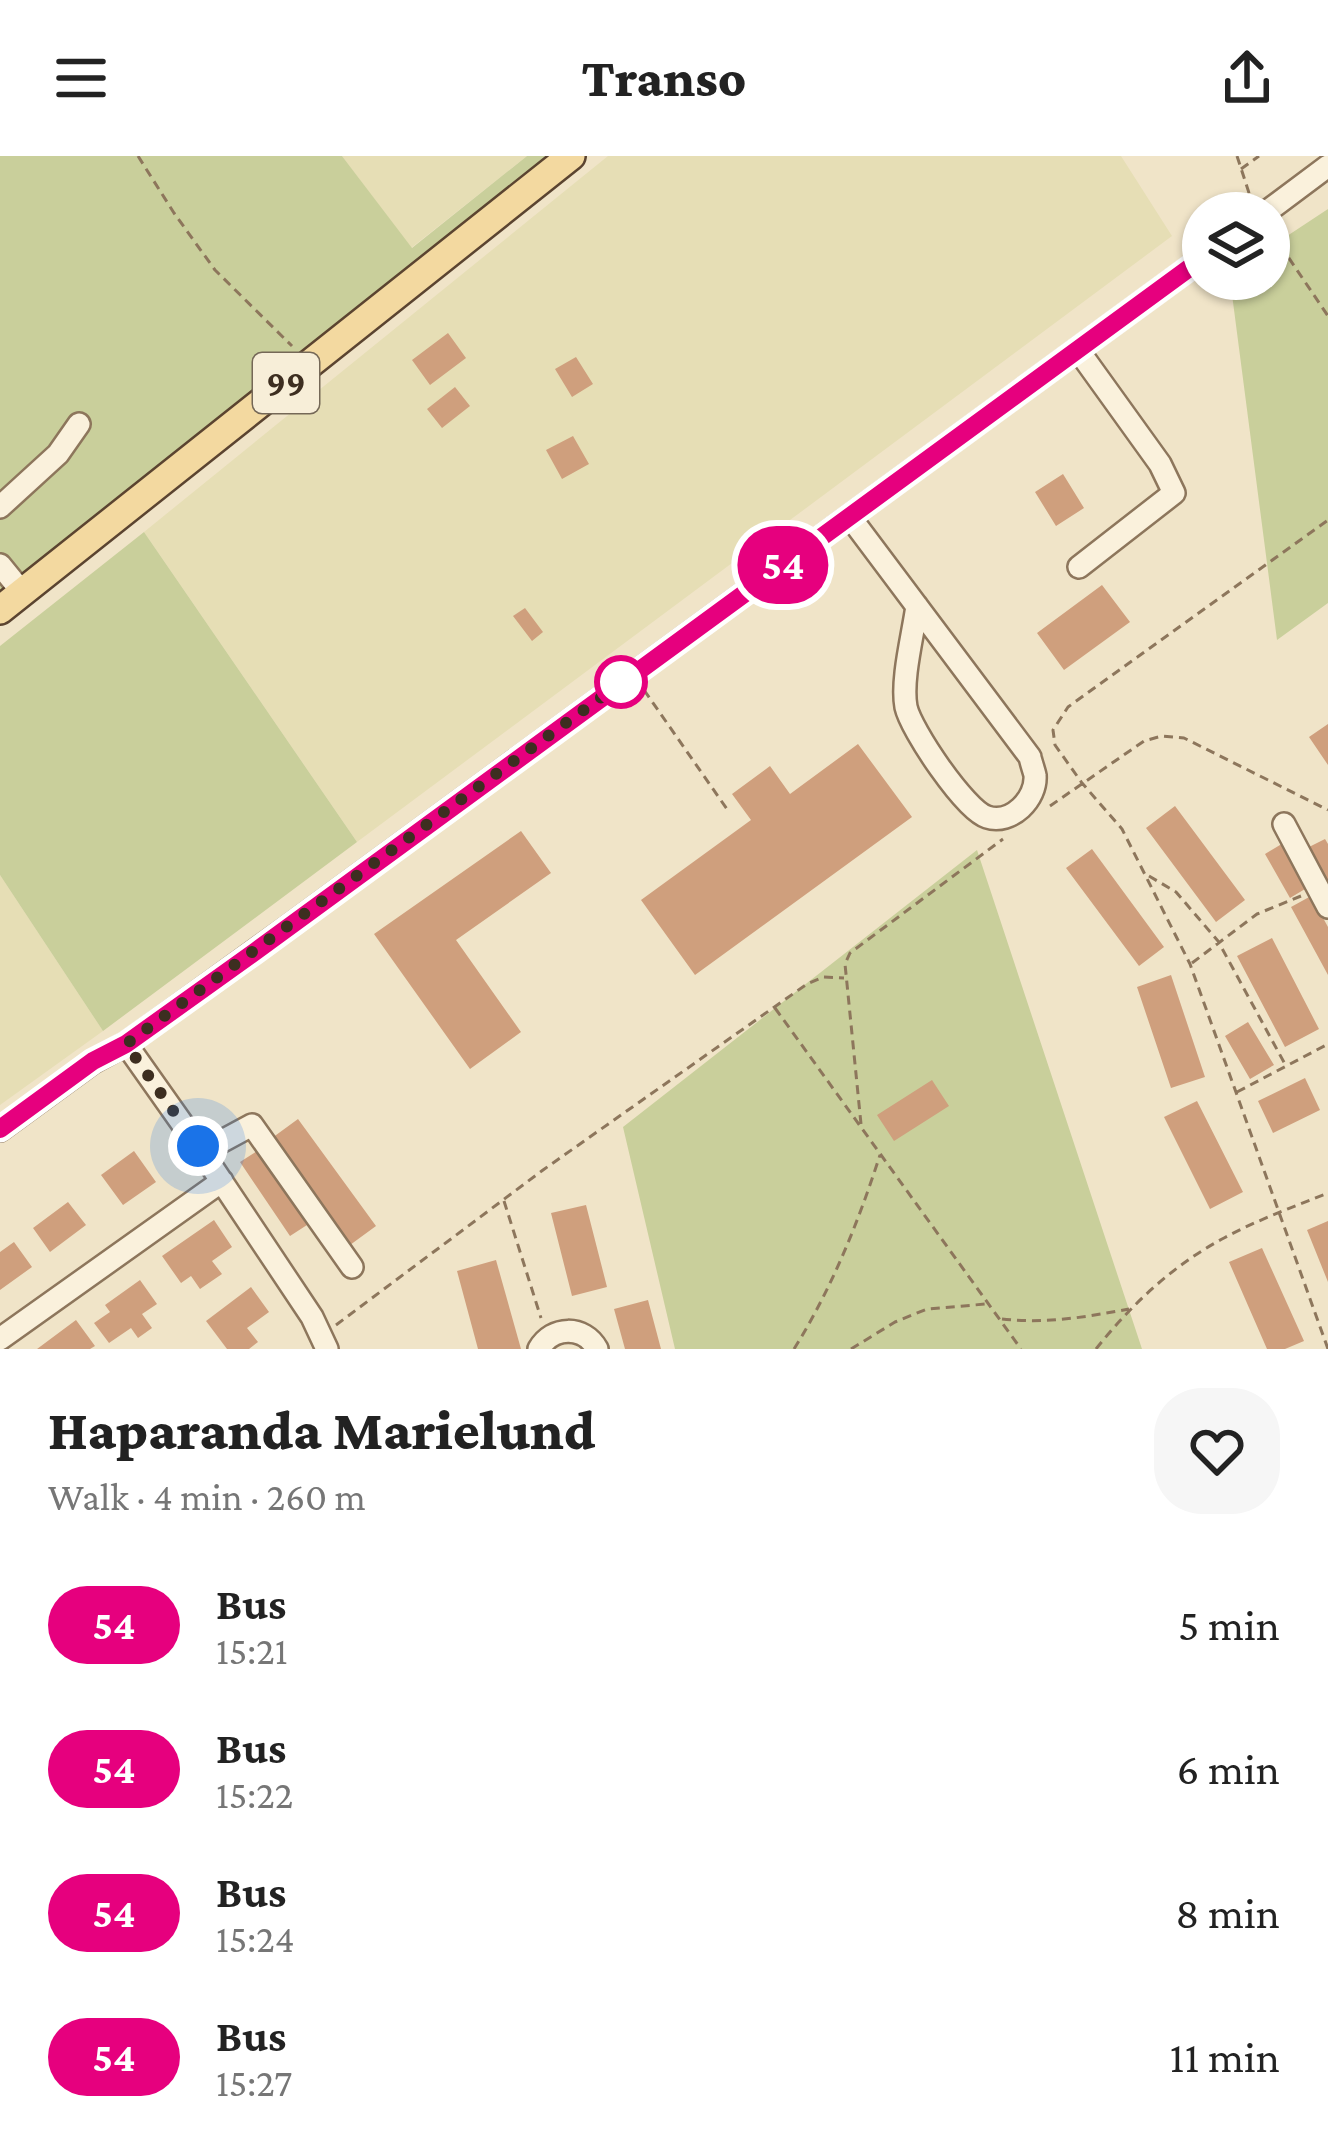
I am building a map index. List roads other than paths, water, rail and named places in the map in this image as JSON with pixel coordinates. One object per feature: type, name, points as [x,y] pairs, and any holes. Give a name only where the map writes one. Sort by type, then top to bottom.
[{"type":"main road","name":"99","points":[[11,601],[571,156]]},
{"type":"street","points":[[1284,192],[1328,166]]},
{"type":"street","points":[[0,1130],[93,1061],[126,1044],[1182,273]]},
{"type":"street","points":[[1078,350],[1160,464],[1174,494],[1079,567]]},
{"type":"street","points":[[0,507],[58,454],[79,424]]},
{"type":"street","points":[[850,517],[917,606],[1030,758],[1033,792],[1018,811],[1004,818],[987,818],[969,806],[915,731],[906,706],[906,688],[917,606]]},
{"type":"street","points":[[0,565],[11,601]]},
{"type":"street","points":[[1284,824],[1323,898]]},
{"type":"street","points":[[126,1044],[312,1317],[320,1346]]},
{"type":"street","points":[[202,1152],[252,1125],[352,1268]]},
{"type":"street","points":[[0,1339],[222,1181]]},
{"type":"street","points":[[543,1344],[553,1334],[581,1332],[597,1349]]}]
